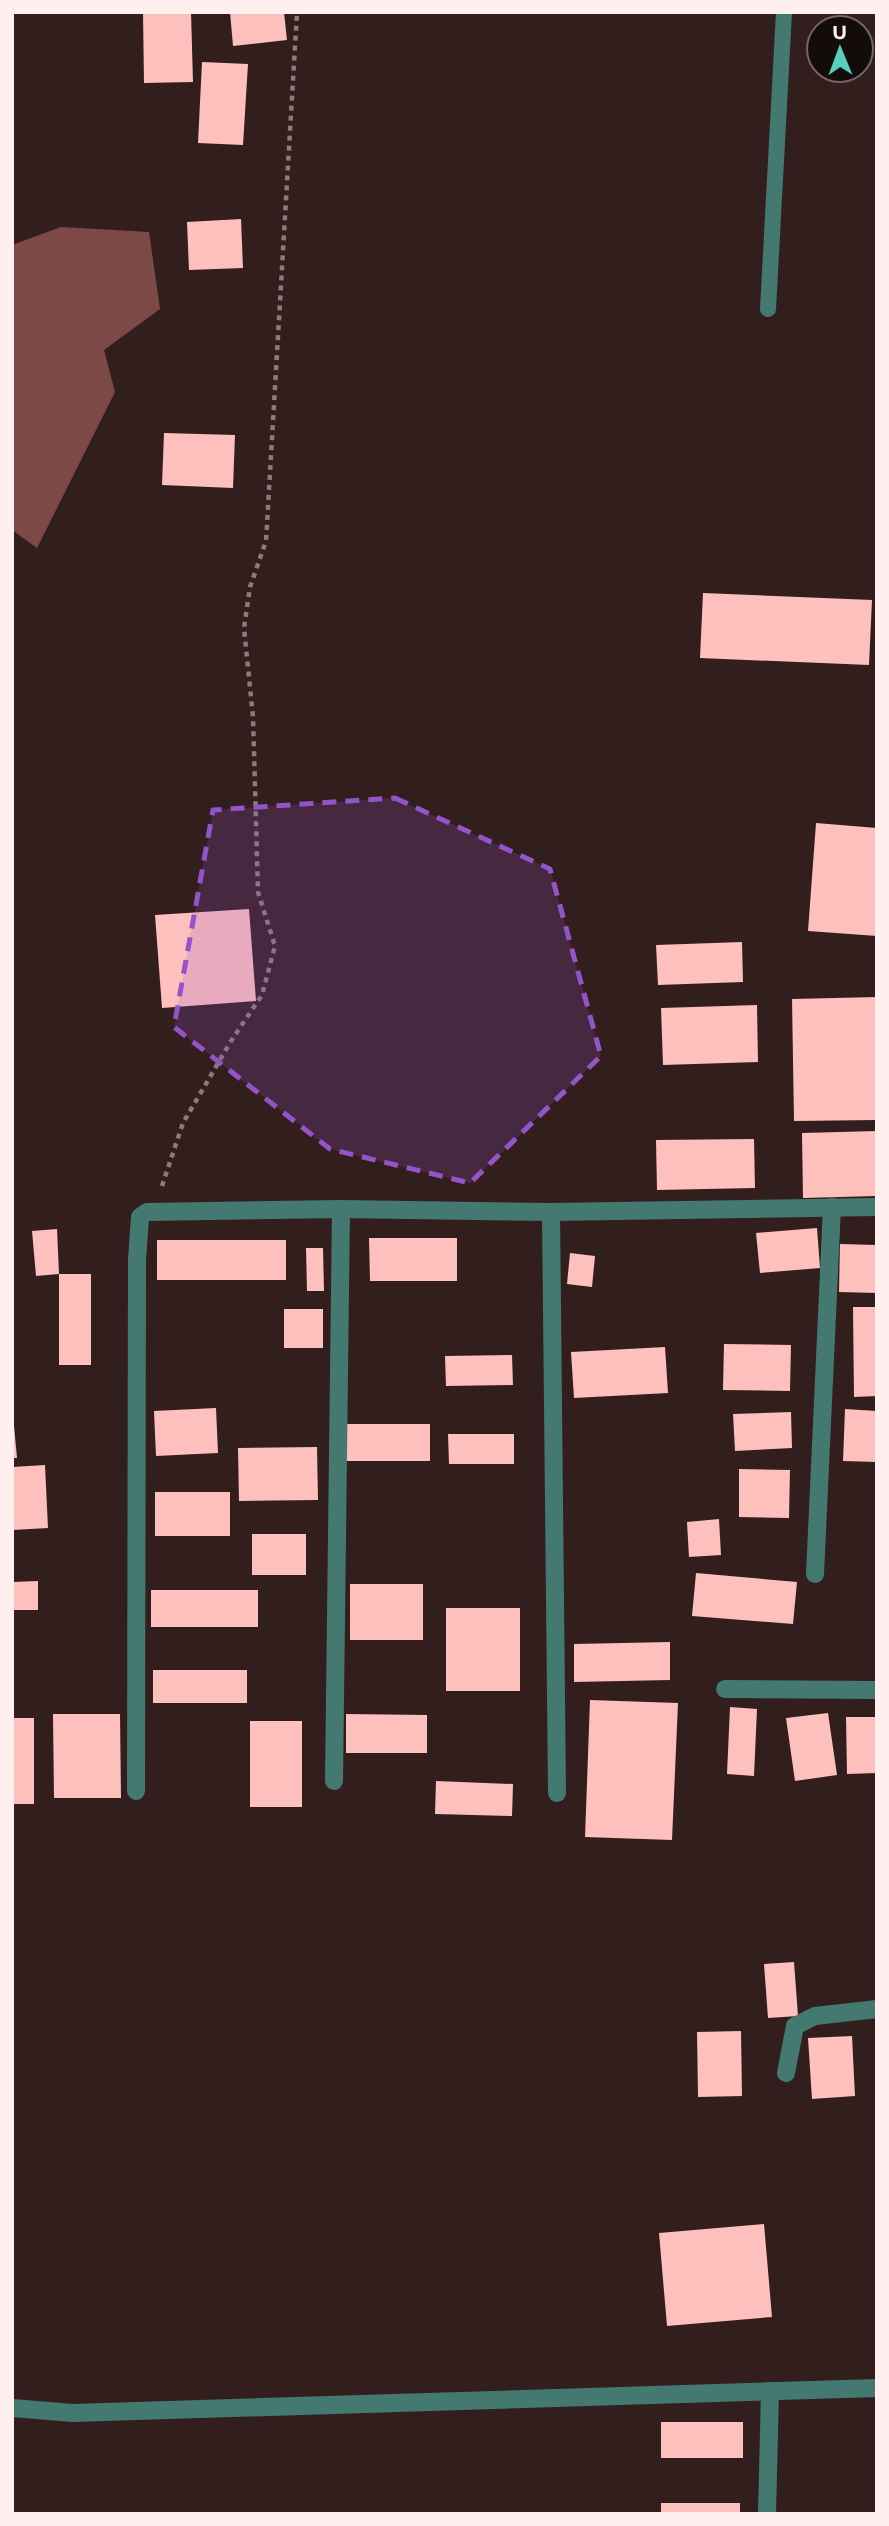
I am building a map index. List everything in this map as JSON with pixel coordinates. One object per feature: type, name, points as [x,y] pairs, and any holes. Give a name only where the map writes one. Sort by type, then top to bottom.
[{"type":"street","points":[[815,1574],[832,1207]]},
{"type":"street","points":[[136,1791],[137,1260],[141,1217],[147,1212],[341,1209],[551,1212],[877,1208]]},
{"type":"street","points":[[334,1781],[341,1209]]},
{"type":"street","points":[[551,1212],[557,1793]]},
{"type":"street","points":[[725,1689],[877,1690]]},
{"type":"street","points":[[786,2073],[795,2026],[815,2016],[877,2009]]},
{"type":"street","points":[[12,2408],[73,2413],[877,2388]]},
{"type":"street","points":[[767,2514],[770,2391]]},
{"type":"lane","points":[[768,309],[784,12]]},
{"type":"path","points":[[153,1213],[183,1123],[231,1041],[262,995],[275,946],[258,892],[253,717],[244,628],[250,587],[267,541],[297,12]]},
{"type":"highlighted area","points":[[395,798],[550,869],[601,1056],[470,1183],[330,1149],[174,1027],[213,810]]},
{"type":"shaded area","points":[[61,227],[149,232],[160,309],[104,350],[115,392],[37,548],[12,530],[12,245]]},
{"type":"building","points":[[143,12],[191,12],[193,82],[144,83]]},
{"type":"building","points":[[230,12],[284,12],[287,40],[233,46]]},
{"type":"building","points":[[202,62],[248,64],[243,145],[198,143]]},
{"type":"building","points":[[241,219],[243,268],[189,270],[187,222]]},
{"type":"building","points":[[164,433],[235,435],[233,488],[162,485]]},
{"type":"building","points":[[703,593],[872,600],[869,665],[700,658]]},
{"type":"building","points":[[816,823],[877,828],[877,936],[808,931]]},
{"type":"building","points":[[249,909],[256,1001],[162,1008],[155,915]]},
{"type":"building","points":[[742,942],[743,982],[658,985],[656,945]]},
{"type":"building","points":[[877,997],[877,1120],[794,1121],[792,999]]},
{"type":"building","points":[[757,1005],[758,1062],[663,1065],[661,1008]]},
{"type":"building","points":[[877,1131],[877,1196],[803,1198],[802,1133]]},
{"type":"building","points":[[754,1139],[755,1188],[657,1190],[656,1140]]},
{"type":"building","points":[[817,1228],[820,1268],[760,1273],[756,1233]]},
{"type":"building","points":[[57,1229],[59,1274],[36,1276],[32,1231]]},
{"type":"building","points":[[369,1238],[457,1238],[457,1281],[370,1281]]},
{"type":"building","points":[[157,1240],[286,1240],[286,1280],[157,1280]]},
{"type":"building","points":[[840,1244],[877,1245],[877,1293],[839,1292]]},
{"type":"building","points":[[306,1248],[323,1248],[324,1291],[307,1291]]},
{"type":"building","points":[[570,1253],[595,1256],[592,1287],[567,1284]]},
{"type":"building","points":[[59,1274],[91,1274],[91,1365],[59,1365]]},
{"type":"building","points":[[853,1307],[877,1307],[877,1396],[854,1397]]},
{"type":"building","points":[[284,1309],[323,1309],[323,1348],[284,1348]]},
{"type":"building","points":[[724,1344],[791,1345],[790,1391],[723,1390]]},
{"type":"building","points":[[665,1347],[668,1393],[574,1398],[571,1352]]},
{"type":"building","points":[[512,1355],[513,1385],[446,1386],[445,1356]]},
{"type":"building","points":[[216,1408],[218,1453],[156,1456],[154,1411]]},
{"type":"building","points":[[845,1409],[877,1411],[877,1462],[843,1461]]},
{"type":"building","points":[[791,1412],[792,1448],[735,1451],[733,1414]]},
{"type":"building","points":[[344,1424],[430,1424],[430,1461],[344,1461]]},
{"type":"building","points":[[14,1426],[17,1458],[12,1458]]},
{"type":"building","points":[[448,1434],[514,1434],[514,1464],[449,1464]]},
{"type":"building","points":[[317,1447],[318,1500],[239,1501],[238,1448]]},
{"type":"building","points":[[45,1465],[48,1528],[12,1530],[12,1467]]},
{"type":"building","points":[[739,1469],[790,1470],[789,1518],[739,1517]]},
{"type":"building","points":[[155,1492],[230,1492],[230,1536],[155,1536]]},
{"type":"building","points":[[719,1519],[721,1555],[689,1557],[687,1522]]},
{"type":"building","points":[[252,1534],[306,1534],[306,1575],[252,1575]]},
{"type":"building","points":[[696,1573],[797,1582],[793,1624],[692,1616]]},
{"type":"building","points":[[38,1581],[38,1610],[12,1610],[12,1582]]},
{"type":"building","points":[[350,1584],[423,1584],[423,1640],[350,1640]]},
{"type":"building","points":[[151,1590],[258,1590],[258,1627],[151,1627]]},
{"type":"building","points":[[446,1608],[520,1608],[520,1691],[446,1691]]},
{"type":"building","points":[[670,1642],[670,1680],[574,1682],[574,1644]]},
{"type":"building","points":[[153,1670],[247,1670],[247,1703],[153,1703]]},
{"type":"building","points":[[590,1700],[678,1703],[672,1840],[585,1837]]},
{"type":"building","points":[[730,1707],[757,1709],[754,1776],[727,1774]]},
{"type":"building","points":[[828,1713],[837,1775],[795,1781],[786,1718]]},
{"type":"building","points":[[53,1714],[120,1714],[121,1798],[54,1798]]},
{"type":"building","points":[[346,1714],[427,1715],[427,1753],[346,1753]]},
{"type":"building","points":[[846,1717],[877,1717],[877,1773],[847,1774]]},
{"type":"building","points":[[12,1718],[34,1718],[34,1804],[12,1804]]},
{"type":"building","points":[[250,1721],[302,1721],[302,1807],[250,1807]]},
{"type":"building","points":[[436,1781],[513,1784],[512,1816],[435,1814]]},
{"type":"building","points":[[794,1962],[798,2016],[768,2018],[764,1964]]},
{"type":"building","points":[[741,2031],[742,2096],[698,2097],[697,2032]]},
{"type":"building","points":[[852,2036],[855,2096],[812,2099],[808,2038]]},
{"type":"building","points":[[764,2224],[772,2317],[667,2326],[659,2233]]},
{"type":"building","points":[[661,2422],[743,2422],[743,2458],[661,2458]]},
{"type":"building","points":[[661,2503],[740,2503],[740,2514],[661,2514]]}]
